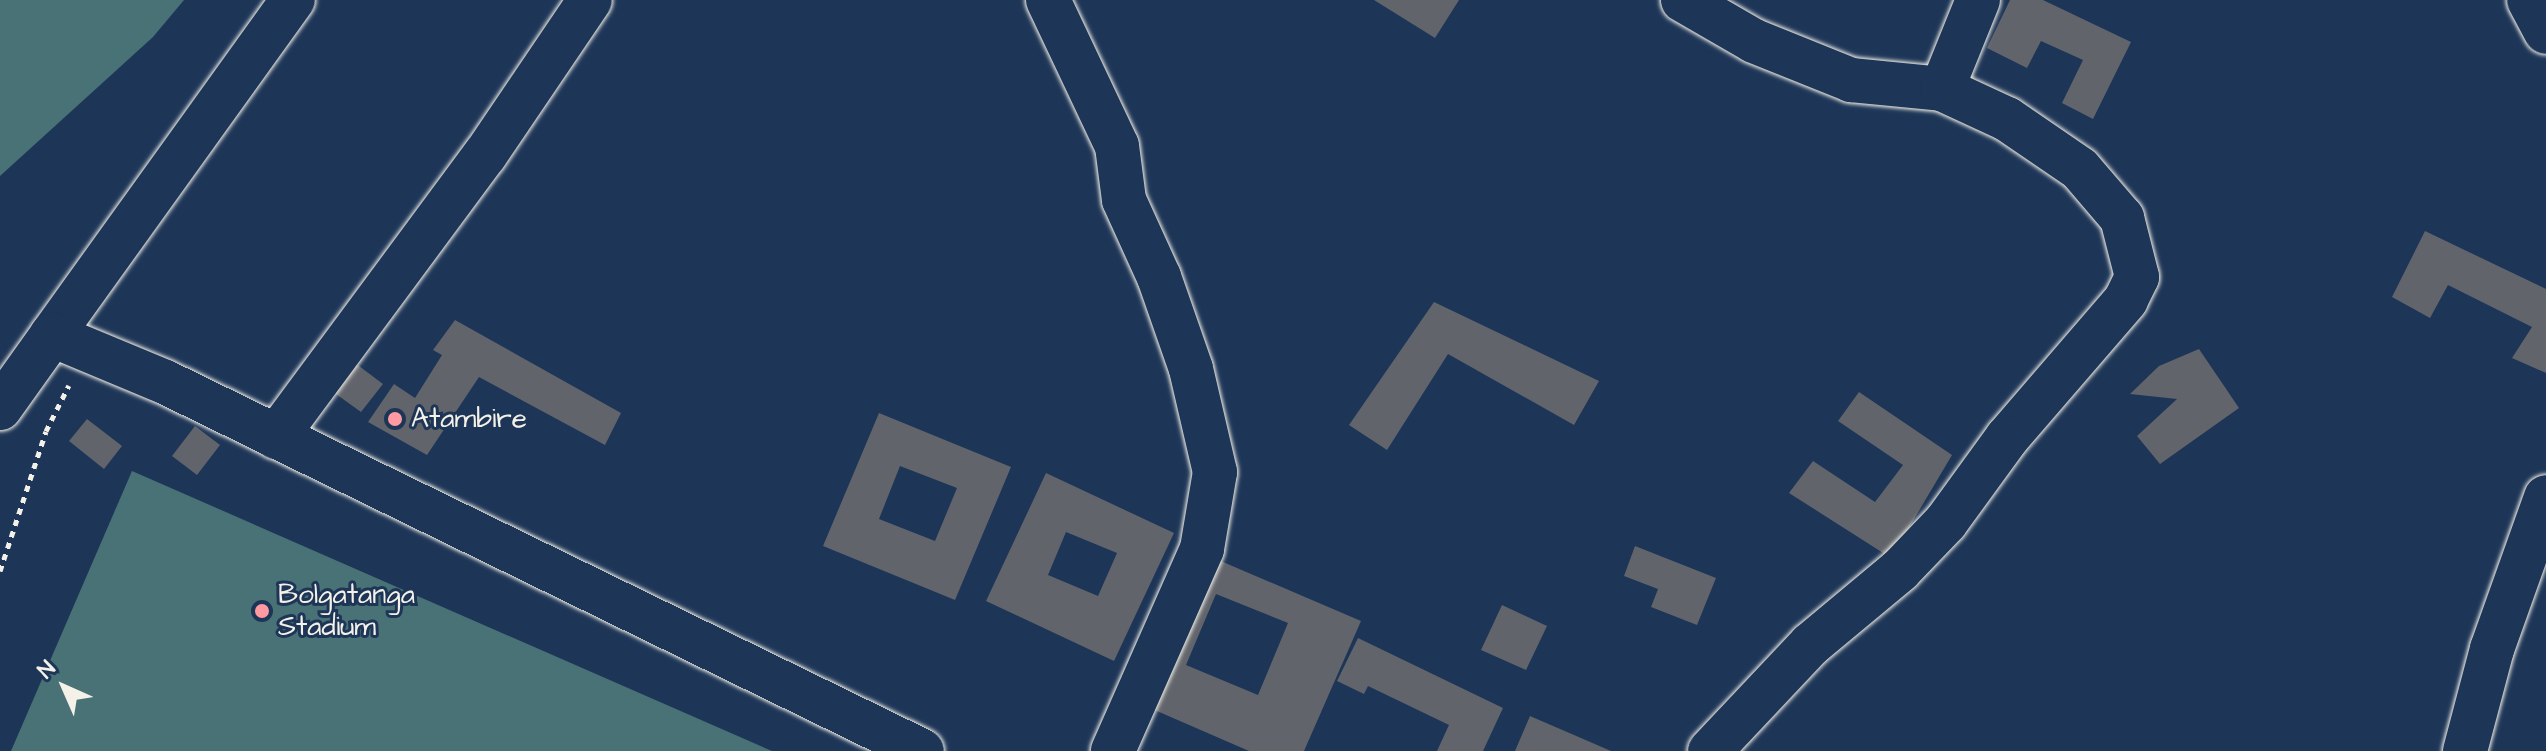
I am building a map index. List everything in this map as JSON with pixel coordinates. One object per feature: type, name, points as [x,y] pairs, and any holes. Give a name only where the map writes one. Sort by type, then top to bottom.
[{"type":"street","points":[[0,408],[70,343],[293,0]]},
{"type":"street","points":[[276,437],[485,155],[590,0]]},
{"type":"street","points":[[1048,0],[1117,146],[1124,200],[1159,277],[1191,369],[1215,472],[1202,549],[1113,751]]},
{"type":"street","points":[[1683,0],[1754,41],[1851,80],[1942,89],[2007,119],[2080,169],[2122,218],[2137,277],[2126,300],[2007,438],[1946,522],[1900,570],[1810,645],[1710,751]]},
{"type":"street","points":[[1942,89],[1978,0]]},
{"type":"street","points":[[2529,0],[2546,32]]},
{"type":"street","points":[[70,343],[276,437],[922,751]]},
{"type":"street","points":[[2465,751],[2492,649],[2546,497]]},
{"type":"path","points":[[0,571],[46,431],[70,343]]},
{"type":"green space","points":[[0,0],[184,0],[153,37],[0,176]]},
{"type":"green space","name":"Bolgatanga Stadium","points":[[132,471],[772,751],[11,751]]},
{"type":"building","points":[[1374,0],[1459,0],[1435,38]]},
{"type":"building","points":[[2010,0],[2043,0],[2131,42],[2093,119],[2062,103],[2083,60],[2041,41],[2027,68],[1987,48]]},
{"type":"building","points":[[2425,231],[2546,289],[2546,373],[2512,358],[2532,327],[2448,285],[2430,318],[2392,297]]},
{"type":"building","points":[[1434,302],[1599,381],[1574,425],[1448,354],[1387,450],[1349,425]]},
{"type":"building","points":[[455,320],[621,413],[605,445],[479,377],[427,455],[368,422],[394,384],[415,398],[442,355],[433,350]]},
{"type":"building","points":[[2199,349],[2239,408],[2160,464],[2137,436],[2177,399],[2130,394],[2159,366]]},
{"type":"building","points":[[351,360],[383,384],[361,412],[329,389]]},
{"type":"building","points":[[1859,392],[1952,455],[1891,558],[1789,493],[1813,461],[1875,502],[1903,465],[1838,421]]},
{"type":"building","points":[[879,413],[1011,467],[955,600],[823,546]],"holes":[[[900,466],[957,488],[935,541],[879,519]]]},
{"type":"building","points":[[87,419],[122,446],[104,469],[69,441]]},
{"type":"building","points":[[195,426],[220,445],[197,475],[172,456]]},
{"type":"building","points":[[1046,473],[1174,533],[1114,661],[986,601]],"holes":[[[1066,532],[1117,553],[1098,596],[1048,575]]]},
{"type":"building","points":[[1635,546],[1716,578],[1697,625],[1651,607],[1658,589],[1624,576]]},
{"type":"building","points":[[1216,559],[1361,621],[1304,751],[1249,751],[1150,708]],"holes":[[[1216,594],[1288,623],[1258,695],[1186,665]]]},
{"type":"building","points":[[1502,605],[1547,626],[1526,670],[1481,650]]},
{"type":"building","points":[[1358,638],[1503,708],[1483,751],[1437,751],[1449,725],[1368,686],[1364,694],[1337,681]]},
{"type":"building","points":[[1530,716],[1611,751],[1515,751]]},
{"type":"place","name":"Atambire","points":[[395,419]]},
{"type":"place","name":"Bolgatanga Stadium","points":[[262,611]]}]
